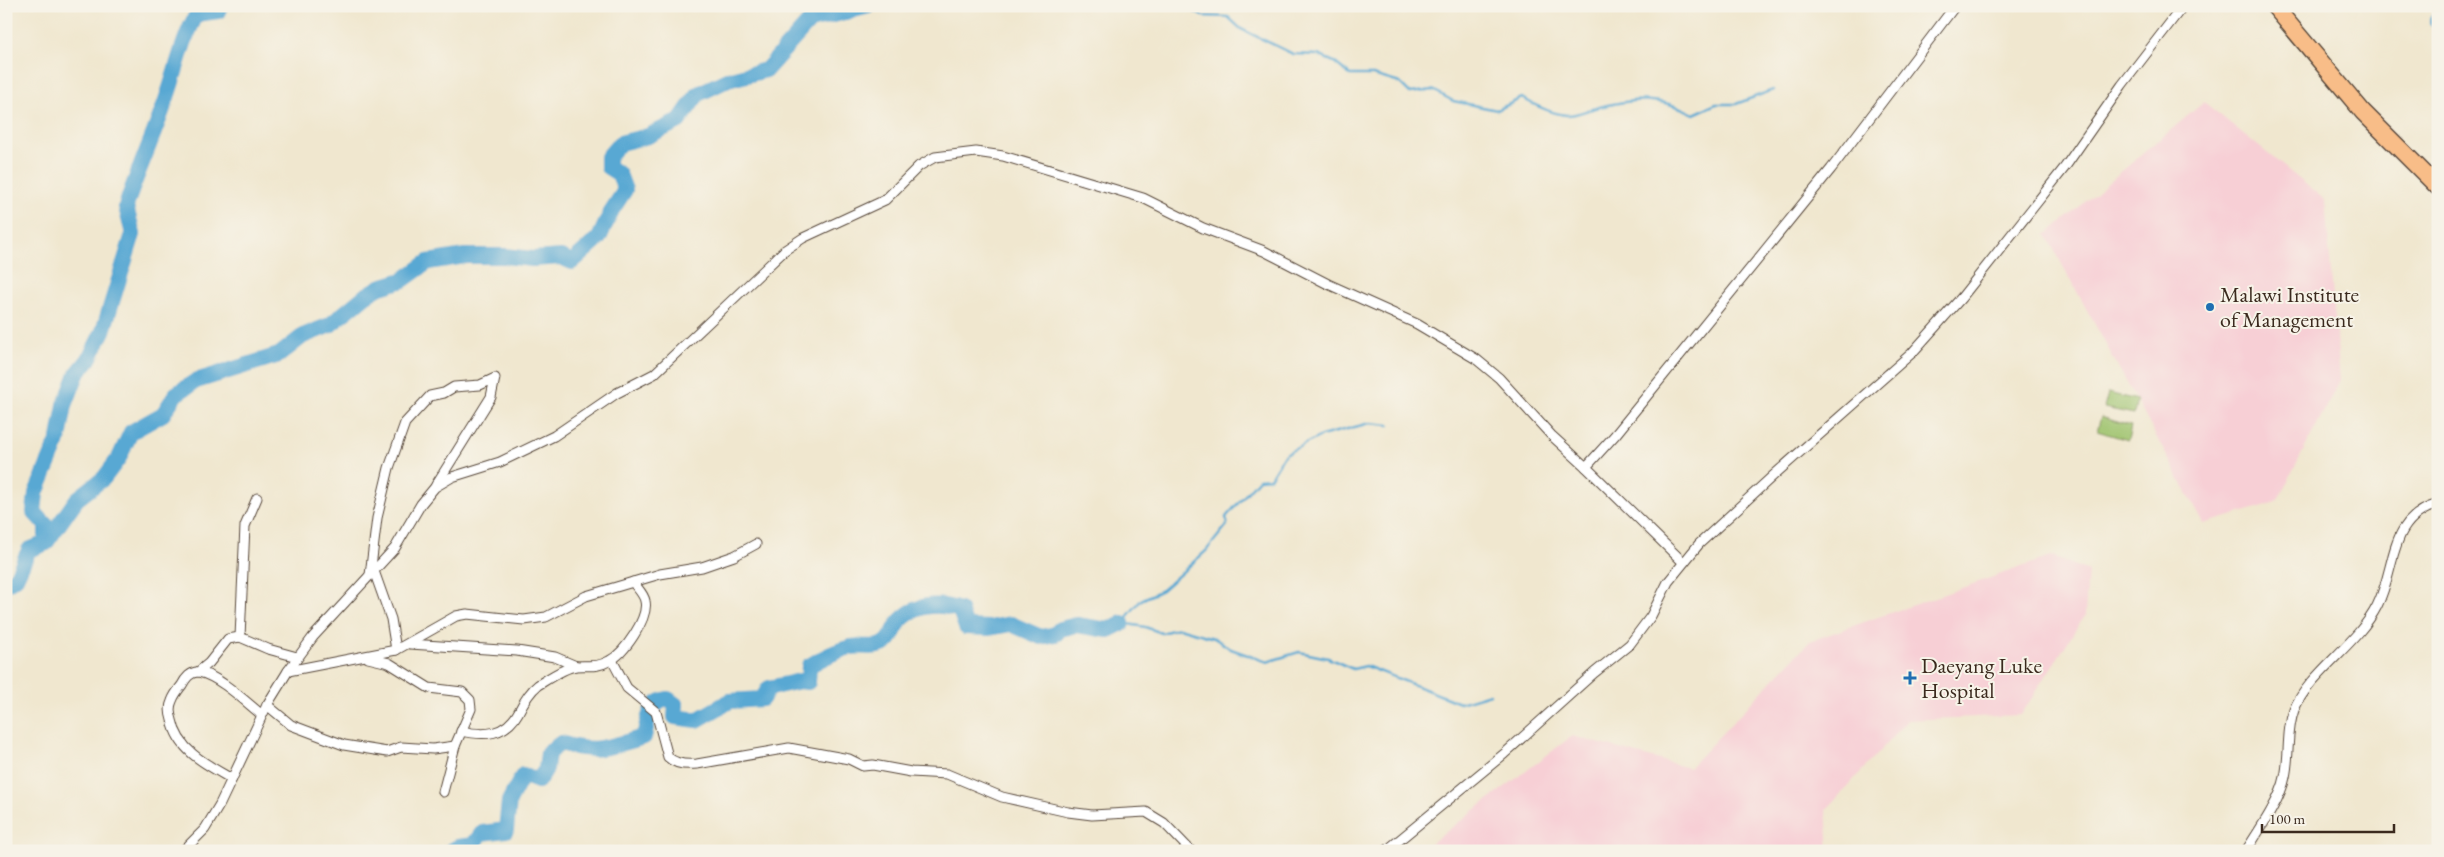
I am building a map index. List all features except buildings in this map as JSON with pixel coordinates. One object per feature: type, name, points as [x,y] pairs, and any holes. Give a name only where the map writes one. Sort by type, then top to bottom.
[{"type":"highway","points":[[2274,6],[2363,112],[2438,186]]},
{"type":"street","points":[[1586,467],[1622,428],[1831,169],[1955,6]]},
{"type":"street","points":[[1386,851],[1504,754],[1594,673],[1630,644],[1641,631],[1668,582],[1698,544],[1912,353],[1962,297],[2065,167],[2122,85],[2184,6]]},
{"type":"street","points":[[435,487],[452,477],[500,462],[554,436],[617,393],[654,374],[785,250],[803,238],[885,200],[910,174],[928,160],[935,157],[976,152],[1003,156],[1143,198],[1203,228],[1264,251],[1328,284],[1417,324],[1476,359],[1499,378],[1551,435],[1683,562]]},
{"type":"street","points":[[183,851],[205,829],[232,779],[267,705],[297,657],[372,573],[395,548],[491,397],[495,378],[480,385],[454,387],[444,393],[430,396],[405,423],[389,468],[377,518],[372,573],[391,619],[396,650]]},
{"type":"street","points":[[240,637],[245,526],[257,498]]},
{"type":"street","points":[[2246,851],[2281,790],[2285,777],[2289,728],[2295,709],[2304,692],[2368,620],[2378,605],[2399,536],[2404,527],[2418,512],[2438,504]]},
{"type":"street","points":[[288,671],[329,661],[365,658],[396,650],[410,644],[437,625],[456,616],[466,614],[534,620],[554,614],[586,596],[677,570],[702,567],[734,556],[756,544]]},
{"type":"street","points":[[410,644],[517,651],[555,657],[576,666],[588,668],[612,660],[632,637],[646,610],[645,600],[632,582]]},
{"type":"street","points":[[232,779],[202,762],[183,745],[176,734],[170,709],[171,702],[191,674],[198,672],[209,663],[228,639],[240,637],[268,649],[297,657]]},
{"type":"street","points":[[365,658],[389,663],[429,688],[462,692],[470,700],[471,709],[455,746],[443,792]]},
{"type":"street","points":[[612,660],[627,688],[656,712],[665,749],[672,761],[688,765],[778,748],[799,748],[831,757],[849,759],[864,766],[873,765],[911,772],[948,774],[1002,797],[1080,814],[1146,812],[1164,823],[1192,851]]},
{"type":"street","points":[[461,731],[479,735],[492,734],[516,716],[523,703],[537,686],[576,666]]},
{"type":"street","points":[[198,672],[232,692],[262,715]]},
{"type":"street","points":[[267,705],[291,725],[344,745],[387,752],[401,748],[433,749],[455,746]]},
{"type":"shaded area","name":"Malawi Institute of Management","points":[[2204,102],[2325,200],[2340,380],[2277,502],[2204,524],[2046,235]]},
{"type":"shaded area","name":"Daeyang Luke Hospital","points":[[2053,556],[2088,571],[2085,615],[2021,715],[1908,720],[1826,810],[1829,851],[1421,851],[1572,736],[1689,768],[1810,641]]},
{"type":"green space","points":[[2108,393],[2137,400],[2134,414],[2104,408]]},
{"type":"green space","points":[[2101,417],[2131,426],[2128,440],[2097,431]]},
{"type":"waterway","points":[[46,543],[46,525],[34,512],[36,493],[59,438],[65,405],[77,374],[89,359],[103,331],[133,234],[126,207],[129,197],[163,109],[192,24],[197,14],[218,11],[220,6]]},
{"type":"waterway","points":[[6,584],[16,578],[29,550],[46,543],[77,499],[104,478],[119,458],[131,432],[163,414],[176,394],[196,381],[279,355],[303,336],[330,325],[365,296],[380,287],[403,280],[428,262],[465,256],[505,256],[533,259],[561,257],[572,262],[599,238],[612,210],[625,190],[619,174],[608,167],[608,157],[620,143],[648,136],[679,121],[698,94],[727,80],[766,70],[810,21],[869,6]]},
{"type":"waterway","points":[[1184,6],[1202,16],[1228,17],[1241,29],[1293,54],[1318,55],[1334,62],[1350,75],[1373,75],[1400,83],[1410,93],[1433,90],[1453,101],[1497,110],[1522,98],[1543,109],[1566,115],[1577,114],[1622,102],[1646,100],[1669,104],[1694,114],[1716,104],[1736,104],[1773,90]]},
{"type":"waterway","points":[[1389,425],[1370,423],[1321,436],[1285,454],[1270,478],[1259,479],[1226,517],[1227,525],[1206,551],[1162,590],[1141,600],[1122,623],[1145,627],[1162,633],[1179,628],[1214,638],[1231,649],[1267,662],[1299,652],[1328,658],[1353,669],[1366,666],[1460,703],[1490,694]]},
{"type":"waterway","points":[[451,851],[458,847],[473,845],[482,833],[506,830],[509,801],[523,775],[538,781],[546,769],[548,753],[561,743],[573,747],[594,749],[644,737],[648,718],[653,708],[668,699],[676,705],[675,717],[697,720],[730,701],[762,699],[769,688],[800,681],[808,682],[809,666],[829,655],[851,647],[875,647],[886,643],[891,638],[900,621],[921,608],[944,606],[960,610],[966,627],[989,628],[1011,624],[1041,637],[1056,634],[1060,629],[1077,625],[1108,630],[1122,623]]},
{"type":"place","name":"Malawi Institute of Management","points":[[2210,307]]},
{"type":"place","name":"Daeyang Luke Hospital","points":[[1910,678]]}]
